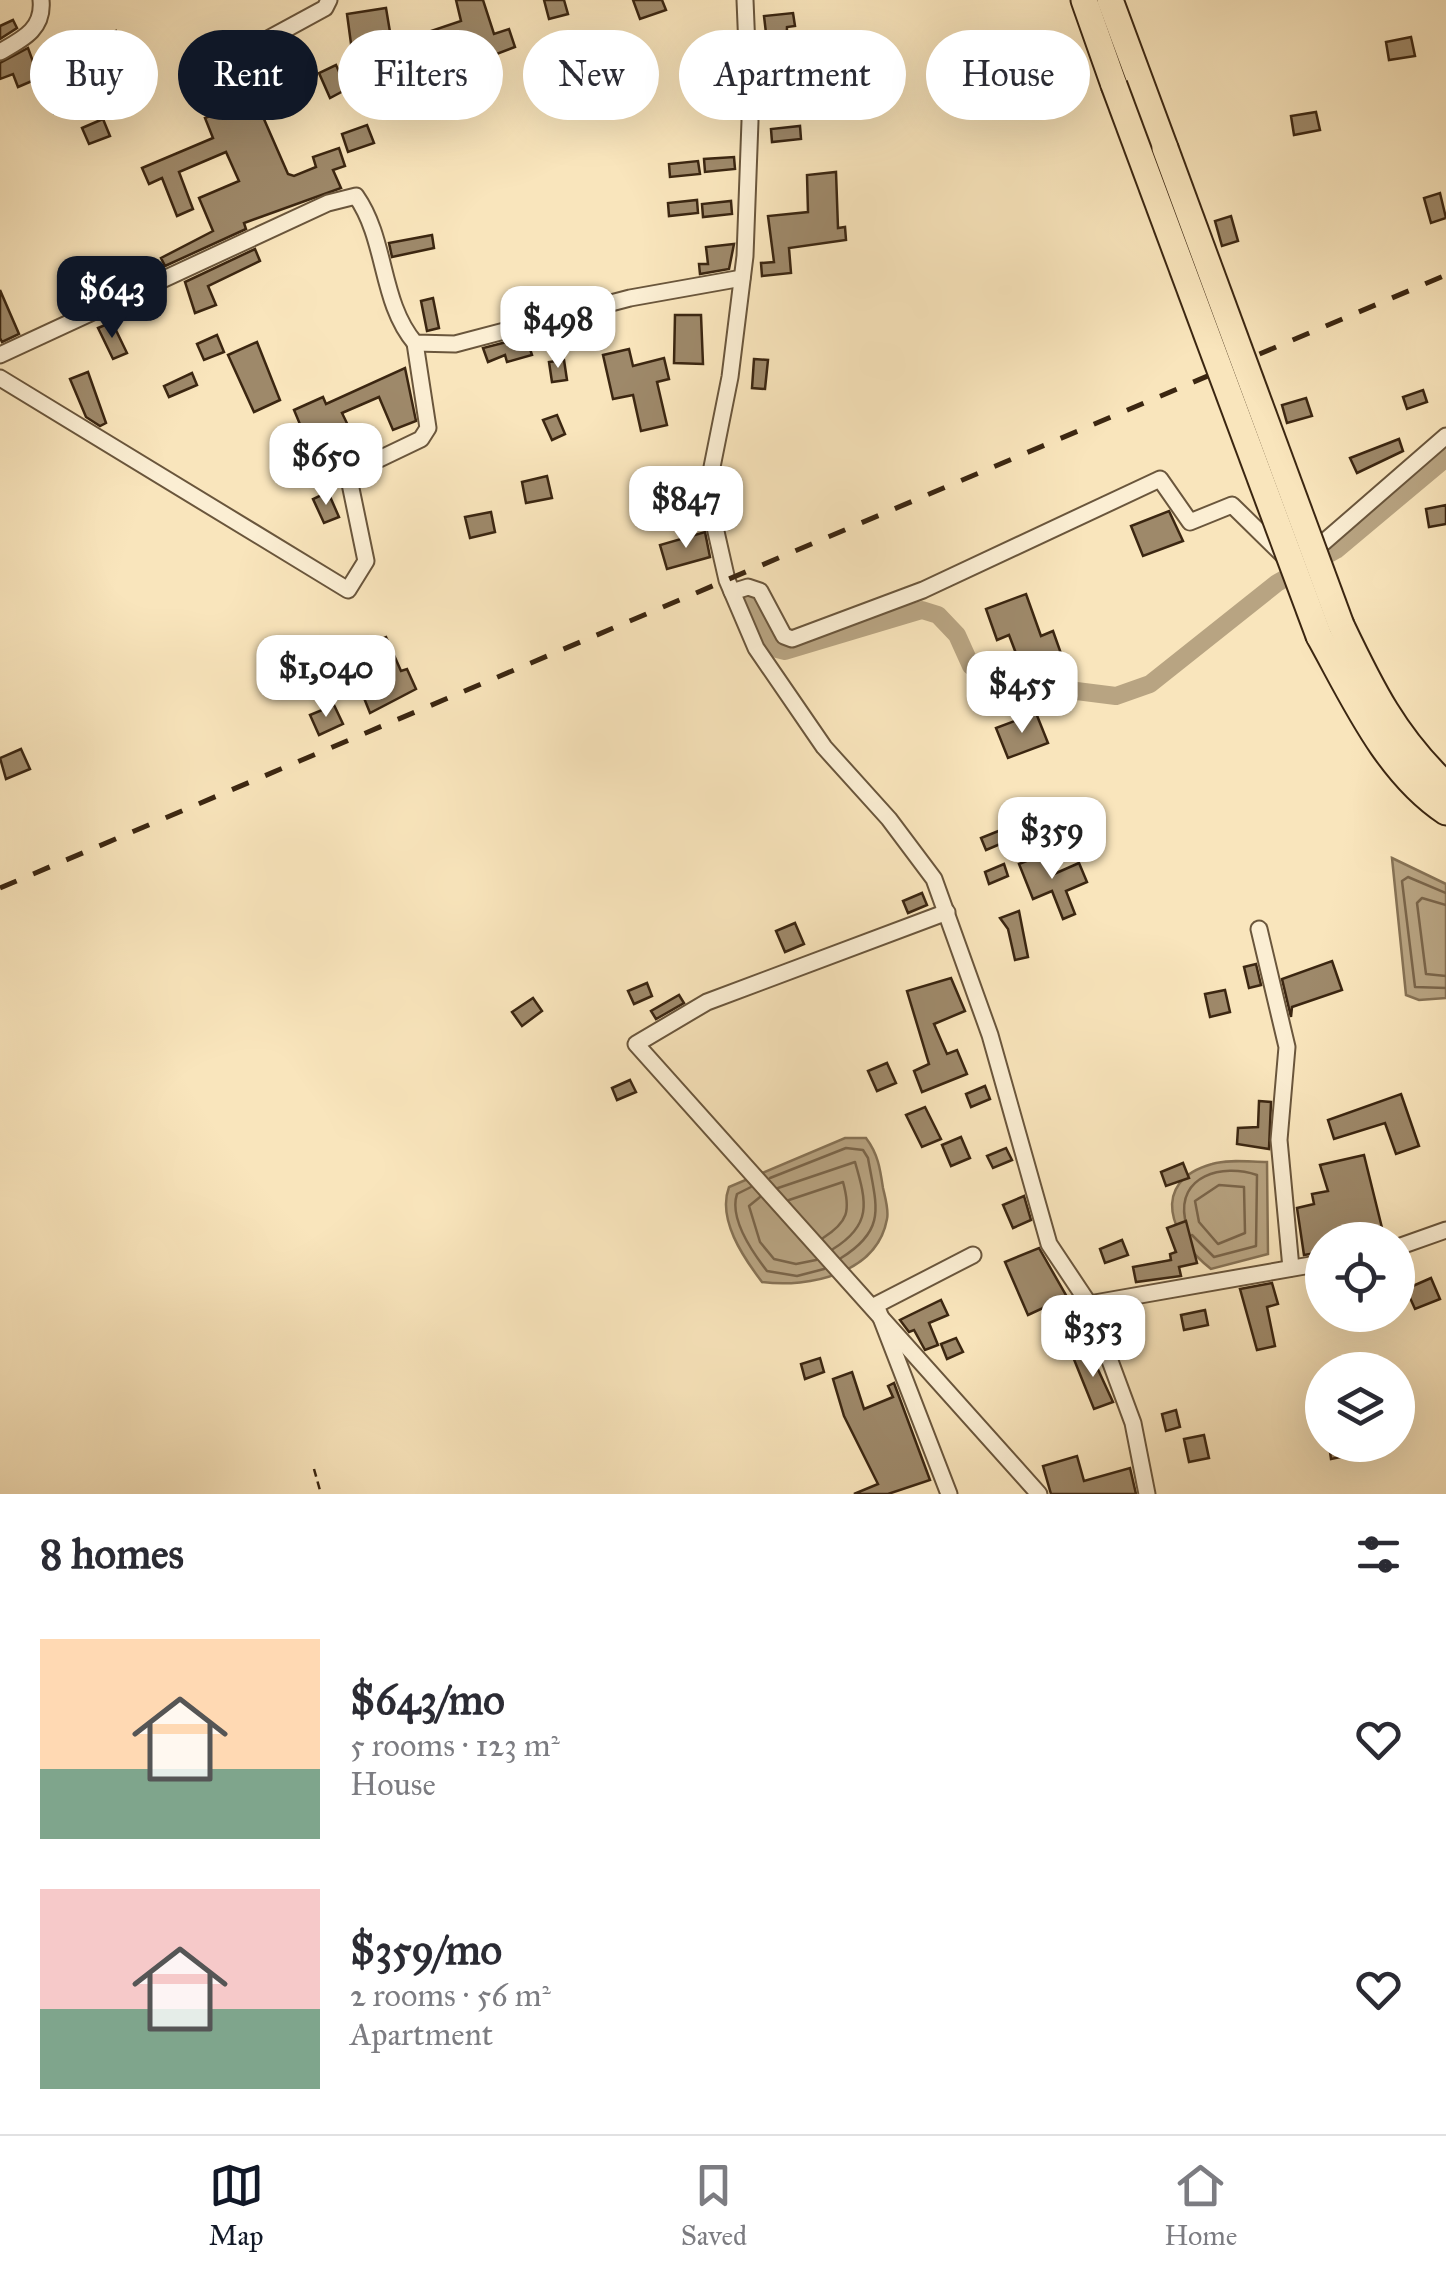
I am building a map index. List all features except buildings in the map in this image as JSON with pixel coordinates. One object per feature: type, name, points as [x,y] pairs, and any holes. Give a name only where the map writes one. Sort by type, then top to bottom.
[{"type":"main road","points":[[1084,0],[1114,85],[1373,734],[1430,801],[1446,812]]},
{"type":"main road","points":[[1110,0],[1165,148],[1330,630],[1410,752],[1446,785]]},
{"type":"street","points":[[0,52],[31,35],[42,13],[41,0]]},
{"type":"street","points":[[285,30],[325,8],[329,0]]},
{"type":"street","points":[[745,0],[750,121],[742,278],[730,377],[707,492],[732,592],[756,648],[824,747],[889,819],[934,879],[990,1036],[1049,1244],[1089,1304],[1132,1423],[1147,1494]]},
{"type":"street","points":[[0,355],[328,203],[356,196],[372,218],[400,326],[415,343],[428,428],[421,439],[348,474],[366,562],[348,590],[0,378]]},
{"type":"street","points":[[415,343],[455,344],[630,298],[742,278]]},
{"type":"street","points":[[732,592],[748,587],[760,591],[784,636],[792,639],[923,590],[1160,479],[1190,522],[1232,505],[1282,558],[1324,542],[1446,436]]},
{"type":"street","points":[[948,912],[707,1002],[636,1044],[1039,1494]]},
{"type":"street","points":[[1259,929],[1287,1047],[1279,1140],[1292,1268]]},
{"type":"street","points":[[1415,1241],[1446,1230]]},
{"type":"street","points":[[949,1494],[876,1305],[973,1256]]},
{"type":"street","points":[[1089,1304],[1305,1266]]},
{"type":"path","points":[[314,1469],[321,1494]]},
{"type":"water","points":[[1392,858],[1446,884],[1446,998],[1419,1000],[1406,995]]},
{"type":"water","points":[[845,1138],[866,1138],[876,1156],[888,1212],[881,1238],[870,1253],[838,1273],[800,1282],[762,1282],[729,1225],[729,1187]]},
{"type":"water","points":[[1267,1162],[1268,1254],[1211,1269],[1185,1242],[1177,1227],[1172,1212],[1179,1184],[1192,1172],[1212,1164]]},
{"type":"waterway","points":[[748,601],[777,649],[785,651],[922,610],[938,615],[957,635],[971,666],[1005,682],[1116,696],[1150,684],[1277,583],[1336,550],[1446,458]]},
{"type":"railway","points":[[0,888],[1446,275]]}]
